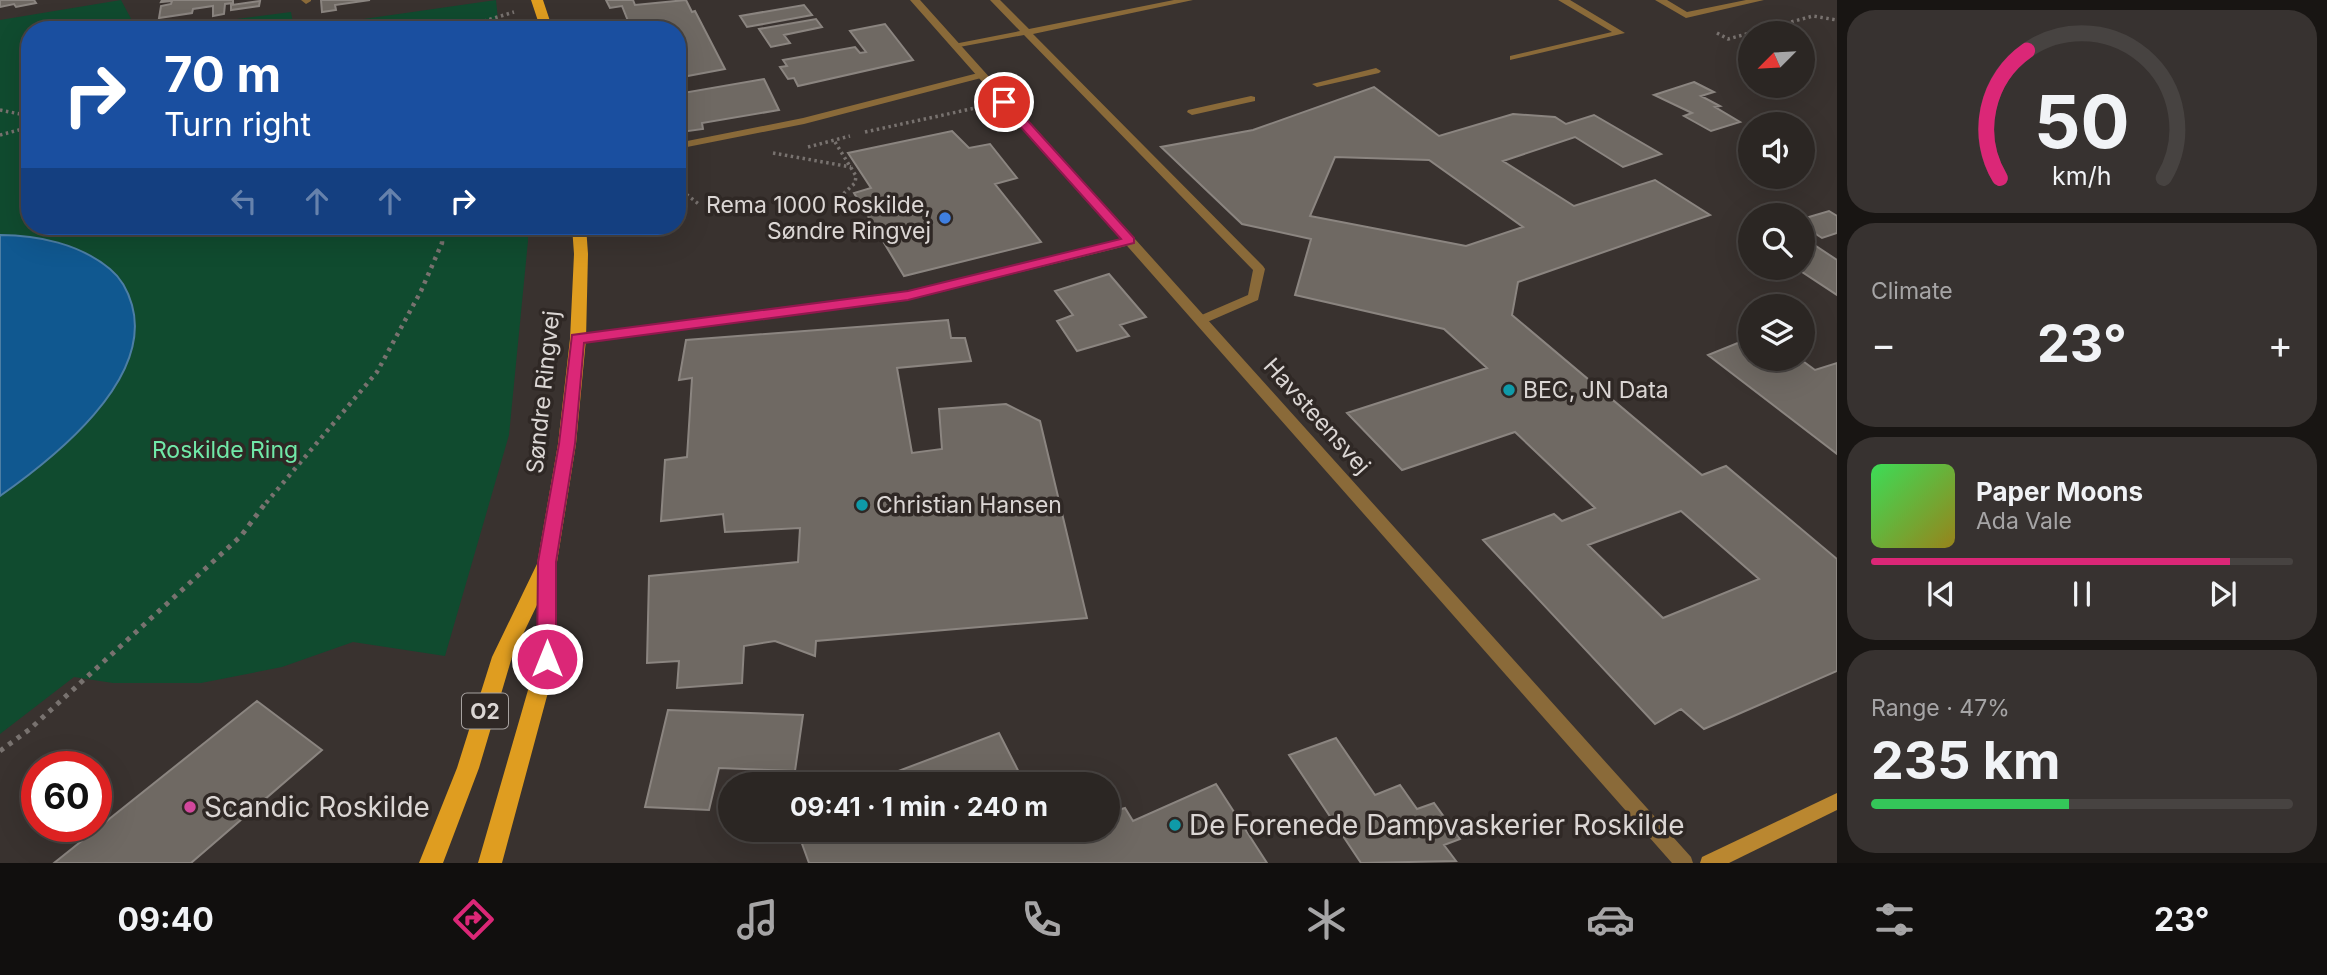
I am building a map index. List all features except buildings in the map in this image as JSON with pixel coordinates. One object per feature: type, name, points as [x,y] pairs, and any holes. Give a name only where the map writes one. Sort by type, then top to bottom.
[{"type":"main road","points":[[538,3],[544,21]]},
{"type":"main road","name":"Søndre Ringvej","points":[[491,863],[547,659],[547,562],[567,444],[578,339],[580,235]]},
{"type":"main road","name":"Søndre Ringvej","points":[[431,863],[468,768],[502,657],[547,562]]},
{"type":"street","name":"Havsteensvej","points":[[915,0],[1684,863]]},
{"type":"street","points":[[995,0],[1259,269],[1254,297],[1201,320]]},
{"type":"street","points":[[957,46],[1188,0]]},
{"type":"street","points":[[1513,58],[1620,33],[1563,0]]},
{"type":"street","points":[[1660,0],[1686,15],[1759,0]]},
{"type":"street","points":[[1317,84],[1376,71]]},
{"type":"street","points":[[686,144],[804,121],[982,75]]},
{"type":"street","points":[[1192,112],[1251,99]]},
{"type":"street","points":[[578,339],[908,296],[1130,241]]},
{"type":"street","points":[[1709,863],[1837,801]]},
{"type":"path","points":[[483,21],[538,3]]},
{"type":"path","points":[[1728,39],[1813,16],[1837,20]]},
{"type":"path","points":[[864,133],[1004,102]]},
{"type":"path","points":[[0,110],[21,114]]},
{"type":"path","points":[[0,135],[21,129]]},
{"type":"path","points":[[843,194],[855,183],[851,167],[835,142],[851,135]]},
{"type":"path","points":[[771,153],[851,167]]},
{"type":"path","points":[[686,194],[700,205]]},
{"type":"path","points":[[0,751],[30,729],[241,536],[263,506],[377,372],[421,291],[442,243],[442,235]]},
{"type":"green space","name":"Roskilde Ring","points":[[121,0],[132,21],[21,21],[21,235],[528,235],[509,435],[445,656],[353,642],[282,667],[201,683],[113,683],[74,677],[0,734],[0,20]]},
{"type":"green space","name":"Roskilde Ring","points":[[496,0],[498,21],[350,21]]},
{"type":"green space","name":"Roskilde Ring","points":[[291,12],[293,21],[222,21]]},
{"type":"water","points":[[0,235],[44,239],[72,247],[98,260],[114,273],[126,290],[132,305],[135,333],[128,361],[114,388],[94,414],[46,461],[0,496]]},
{"type":"place","name":"Rema 1000 Roskilde, Søndre Ringvej","points":[[945,218]]},
{"type":"place","name":"BEC, JN Data","points":[[1509,390]]},
{"type":"place","name":"Christian Hansen","points":[[862,505]]},
{"type":"place","name":"Scandic Roskilde","points":[[190,807]]},
{"type":"place","name":"De Forenede Dampvaskerier Roskilde","points":[[1175,825]]},
{"type":"route","points":[[547,659],[547,562],[567,444],[578,339],[908,296],[1130,241],[1004,102]]}]
